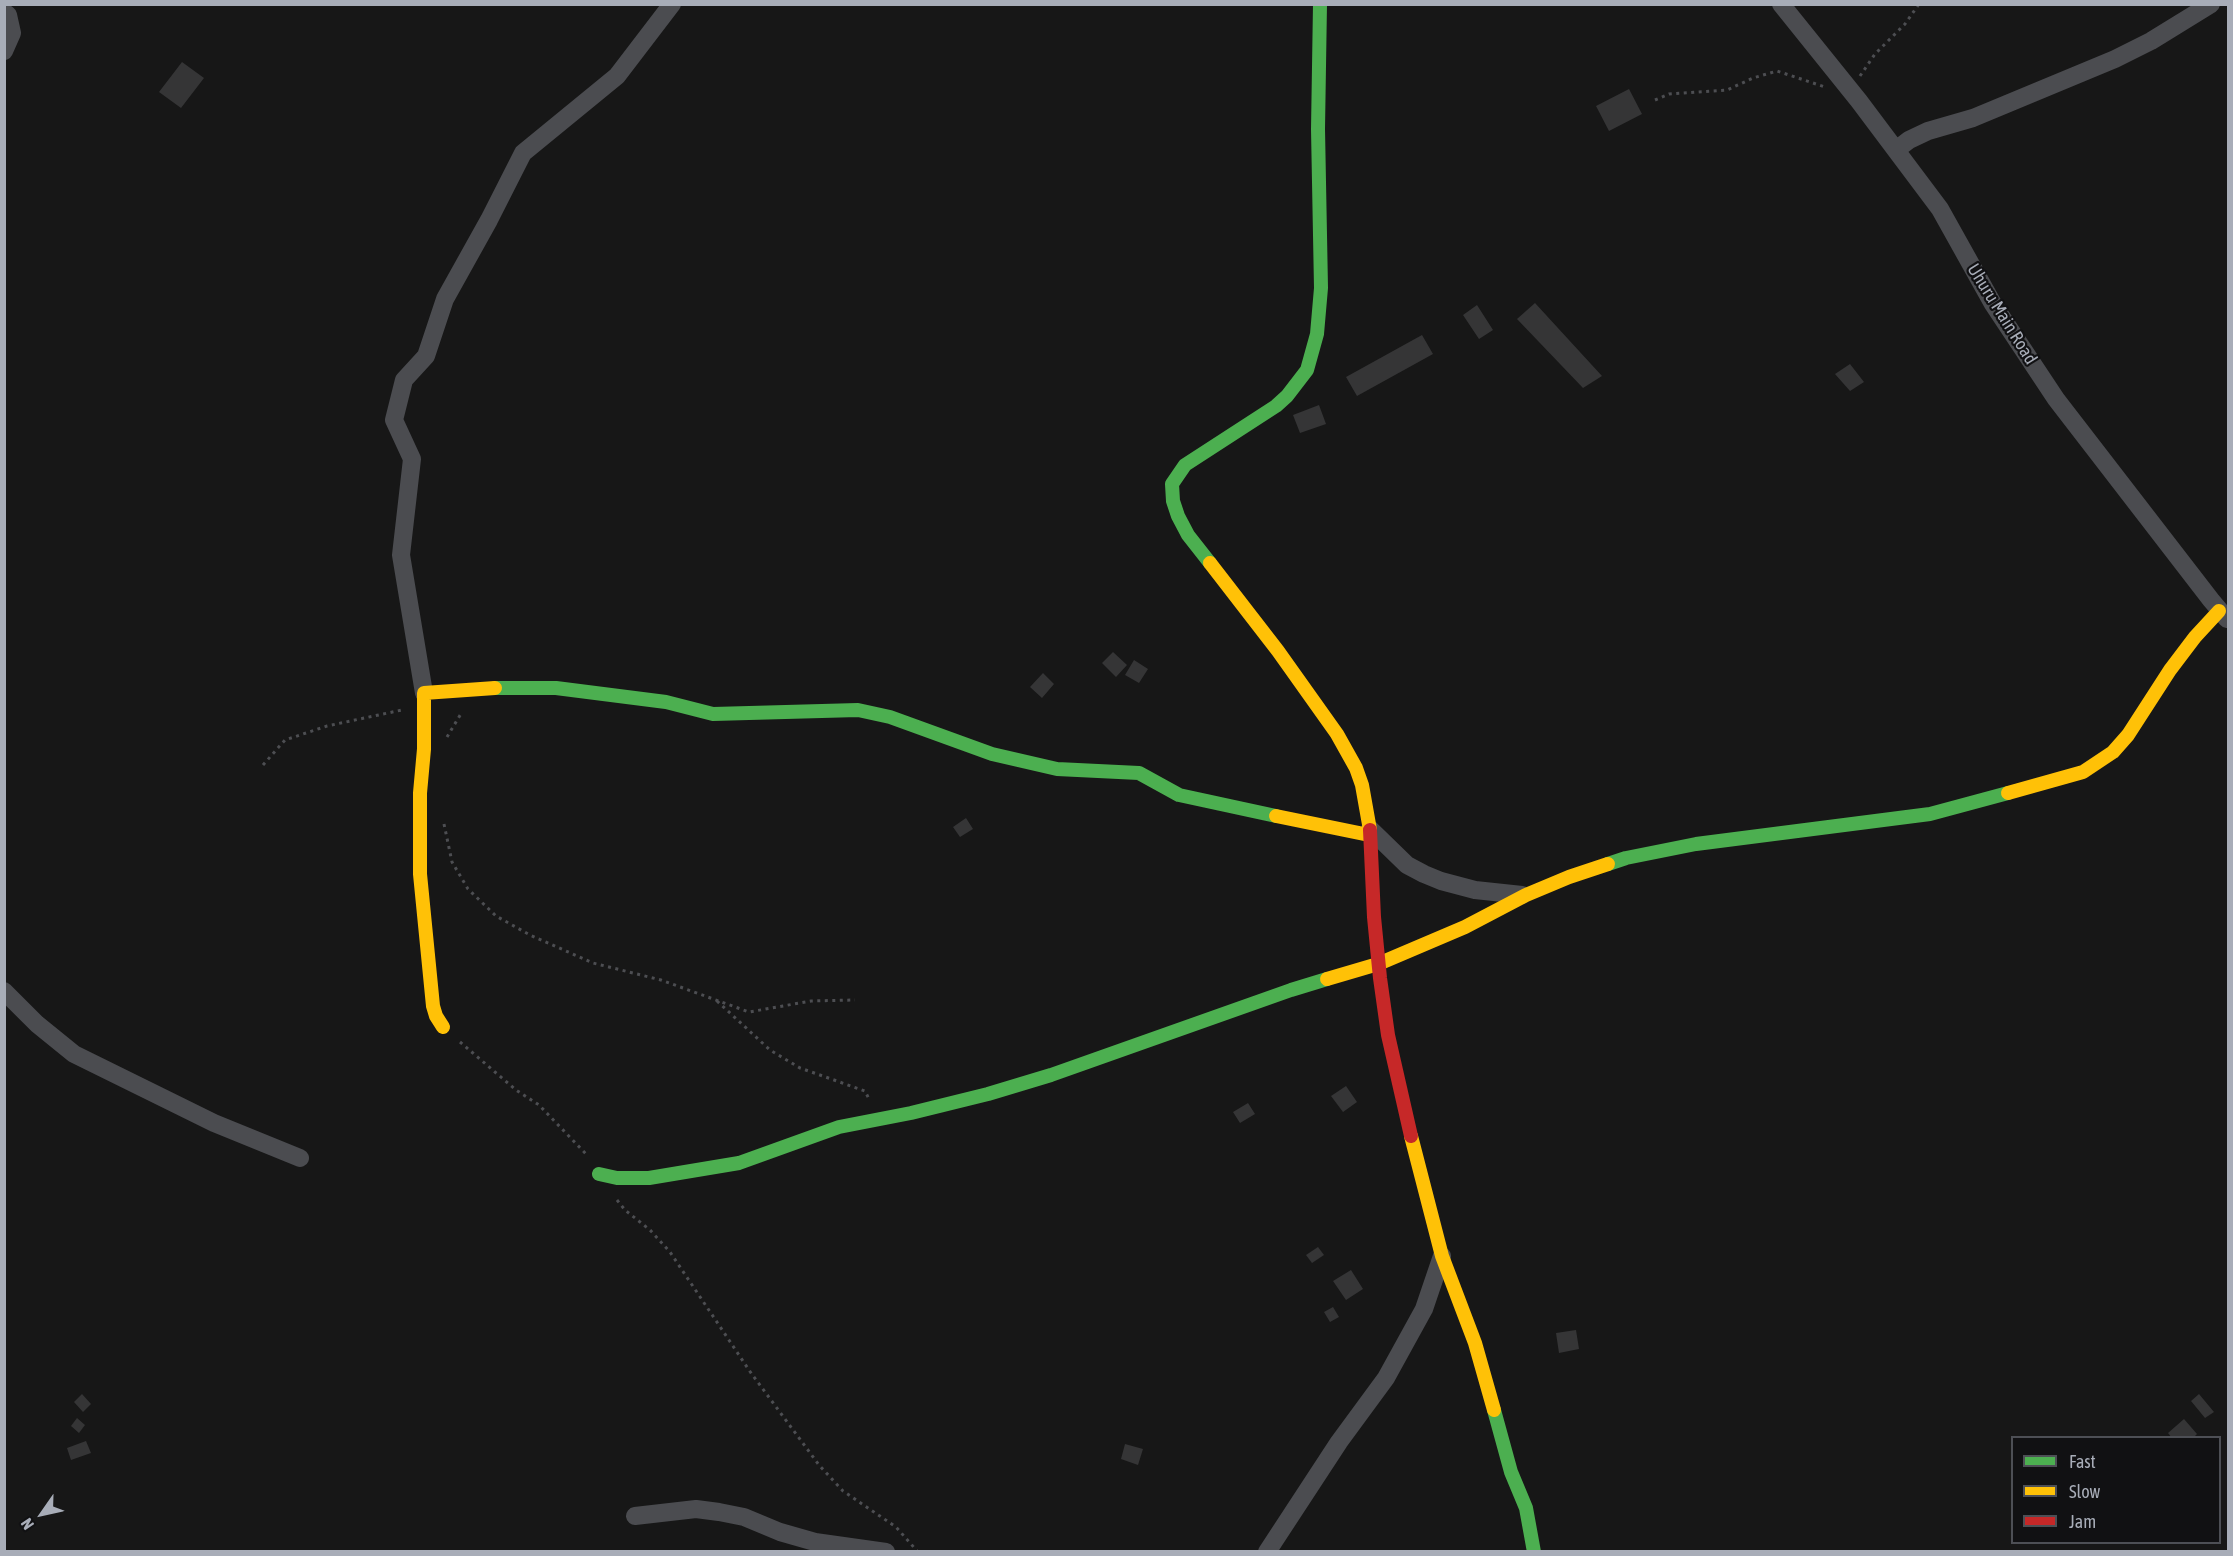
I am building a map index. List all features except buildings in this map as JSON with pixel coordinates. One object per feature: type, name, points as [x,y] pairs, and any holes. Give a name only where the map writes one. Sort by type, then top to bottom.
[{"type":"street","points":[[443,1027],[433,1006],[420,874],[420,786],[424,749],[424,699],[401,555],[412,459],[394,420],[404,380],[426,356],[445,299],[523,153],[617,76],[672,4]]},
{"type":"street","points":[[1320,4],[1318,149],[1321,288],[1317,334],[1312,357],[1307,370],[1287,396],[1260,417],[1185,465],[1172,484],[1173,501],[1188,535],[1278,651],[1337,734],[1356,768],[1362,785],[1369,832],[1378,963],[1388,1035],[1399,1088],[1442,1256],[1475,1343],[1511,1472],[1526,1508],[1534,1551]]},
{"type":"street","name":"Uhuru Main Road","points":[[1781,4],[1850,90],[1950,222],[1993,304],[2056,399],[2224,616]]},
{"type":"street","points":[[1896,150],[1909,140],[1928,131],[1974,118],[2115,59],[2151,41],[2211,4]]},
{"type":"street","points":[[4,12],[9,15],[12,33],[4,51]]},
{"type":"street","points":[[599,1174],[616,1178],[649,1178],[739,1164],[770,1154],[824,1131],[988,1094],[1051,1075],[1291,990],[1378,963],[1465,927],[1526,895],[1596,867],[1659,851],[1930,814],[2083,772],[2113,752],[2128,735],[2177,661],[2224,616]]},
{"type":"street","points":[[424,699],[468,690],[556,688],[666,702],[713,714],[858,710],[875,713],[992,754],[1058,769],[1139,773],[1179,795],[1369,832],[1407,865],[1441,881],[1475,890],[1526,895]]},
{"type":"street","points":[[4,991],[37,1024],[75,1054],[214,1123],[300,1158]]},
{"type":"street","points":[[1267,1551],[1339,1442],[1386,1378],[1424,1309],[1442,1256]]},
{"type":"street","points":[[635,1516],[696,1509],[720,1512],[744,1517],[780,1532],[815,1542],[886,1551]]},
{"type":"path","points":[[1850,90],[1875,54],[1905,24],[1919,4]]},
{"type":"path","points":[[1655,100],[1669,94],[1727,90],[1753,78],[1777,71],[1826,88]]},
{"type":"path","points":[[444,742],[462,711],[468,690]]},
{"type":"path","points":[[263,765],[285,740],[424,699]]},
{"type":"path","points":[[442,818],[452,862],[468,889],[496,916],[530,936],[593,963],[661,981],[748,1012],[811,1001],[855,1000]]},
{"type":"path","points":[[716,1000],[770,1050],[801,1068],[865,1091],[882,1119]]},
{"type":"path","points":[[443,1027],[516,1090],[539,1106],[584,1150],[625,1209],[650,1230],[670,1252],[751,1373],[819,1465],[843,1491],[896,1527],[918,1551]]},
{"type":"traffic: fast","points":[[1210,563],[1188,535],[1178,516],[1173,501],[1172,484],[1185,465],[1276,406],[1287,396],[1307,370],[1317,334],[1321,288],[1318,129],[1320,4]]},
{"type":"traffic: fast","points":[[495,688],[556,688],[666,702],[713,714],[858,710],[890,717],[992,754],[1057,769],[1139,773],[1179,795],[1276,816]]},
{"type":"traffic: fast","points":[[1608,864],[1626,858],[1696,844],[1930,814],[2008,793]]},
{"type":"traffic: fast","points":[[599,1174],[617,1178],[649,1178],[739,1163],[839,1127],[911,1113],[988,1094],[1051,1075],[1327,979]]},
{"type":"traffic: fast","points":[[1494,1410],[1511,1472],[1526,1508],[1534,1552]]},
{"type":"traffic: slow","points":[[1210,563],[1278,651],[1337,734],[1356,768],[1362,785],[1370,830]]},
{"type":"traffic: slow","points":[[2008,793],[2083,772],[2113,752],[2128,735],[2170,670],[2195,637],[2219,611]]},
{"type":"traffic: slow","points":[[443,1027],[433,1006],[420,874],[424,693],[495,688]]},
{"type":"traffic: slow","points":[[1276,816],[1369,835]]},
{"type":"traffic: slow","points":[[1327,979],[1378,964],[1465,927],[1526,895],[1608,864]]},
{"type":"traffic: slow","points":[[1411,1136],[1442,1256],[1475,1343],[1494,1410]]},
{"type":"traffic: jam","points":[[1370,830],[1374,917],[1380,978],[1388,1035],[1411,1136]]}]
